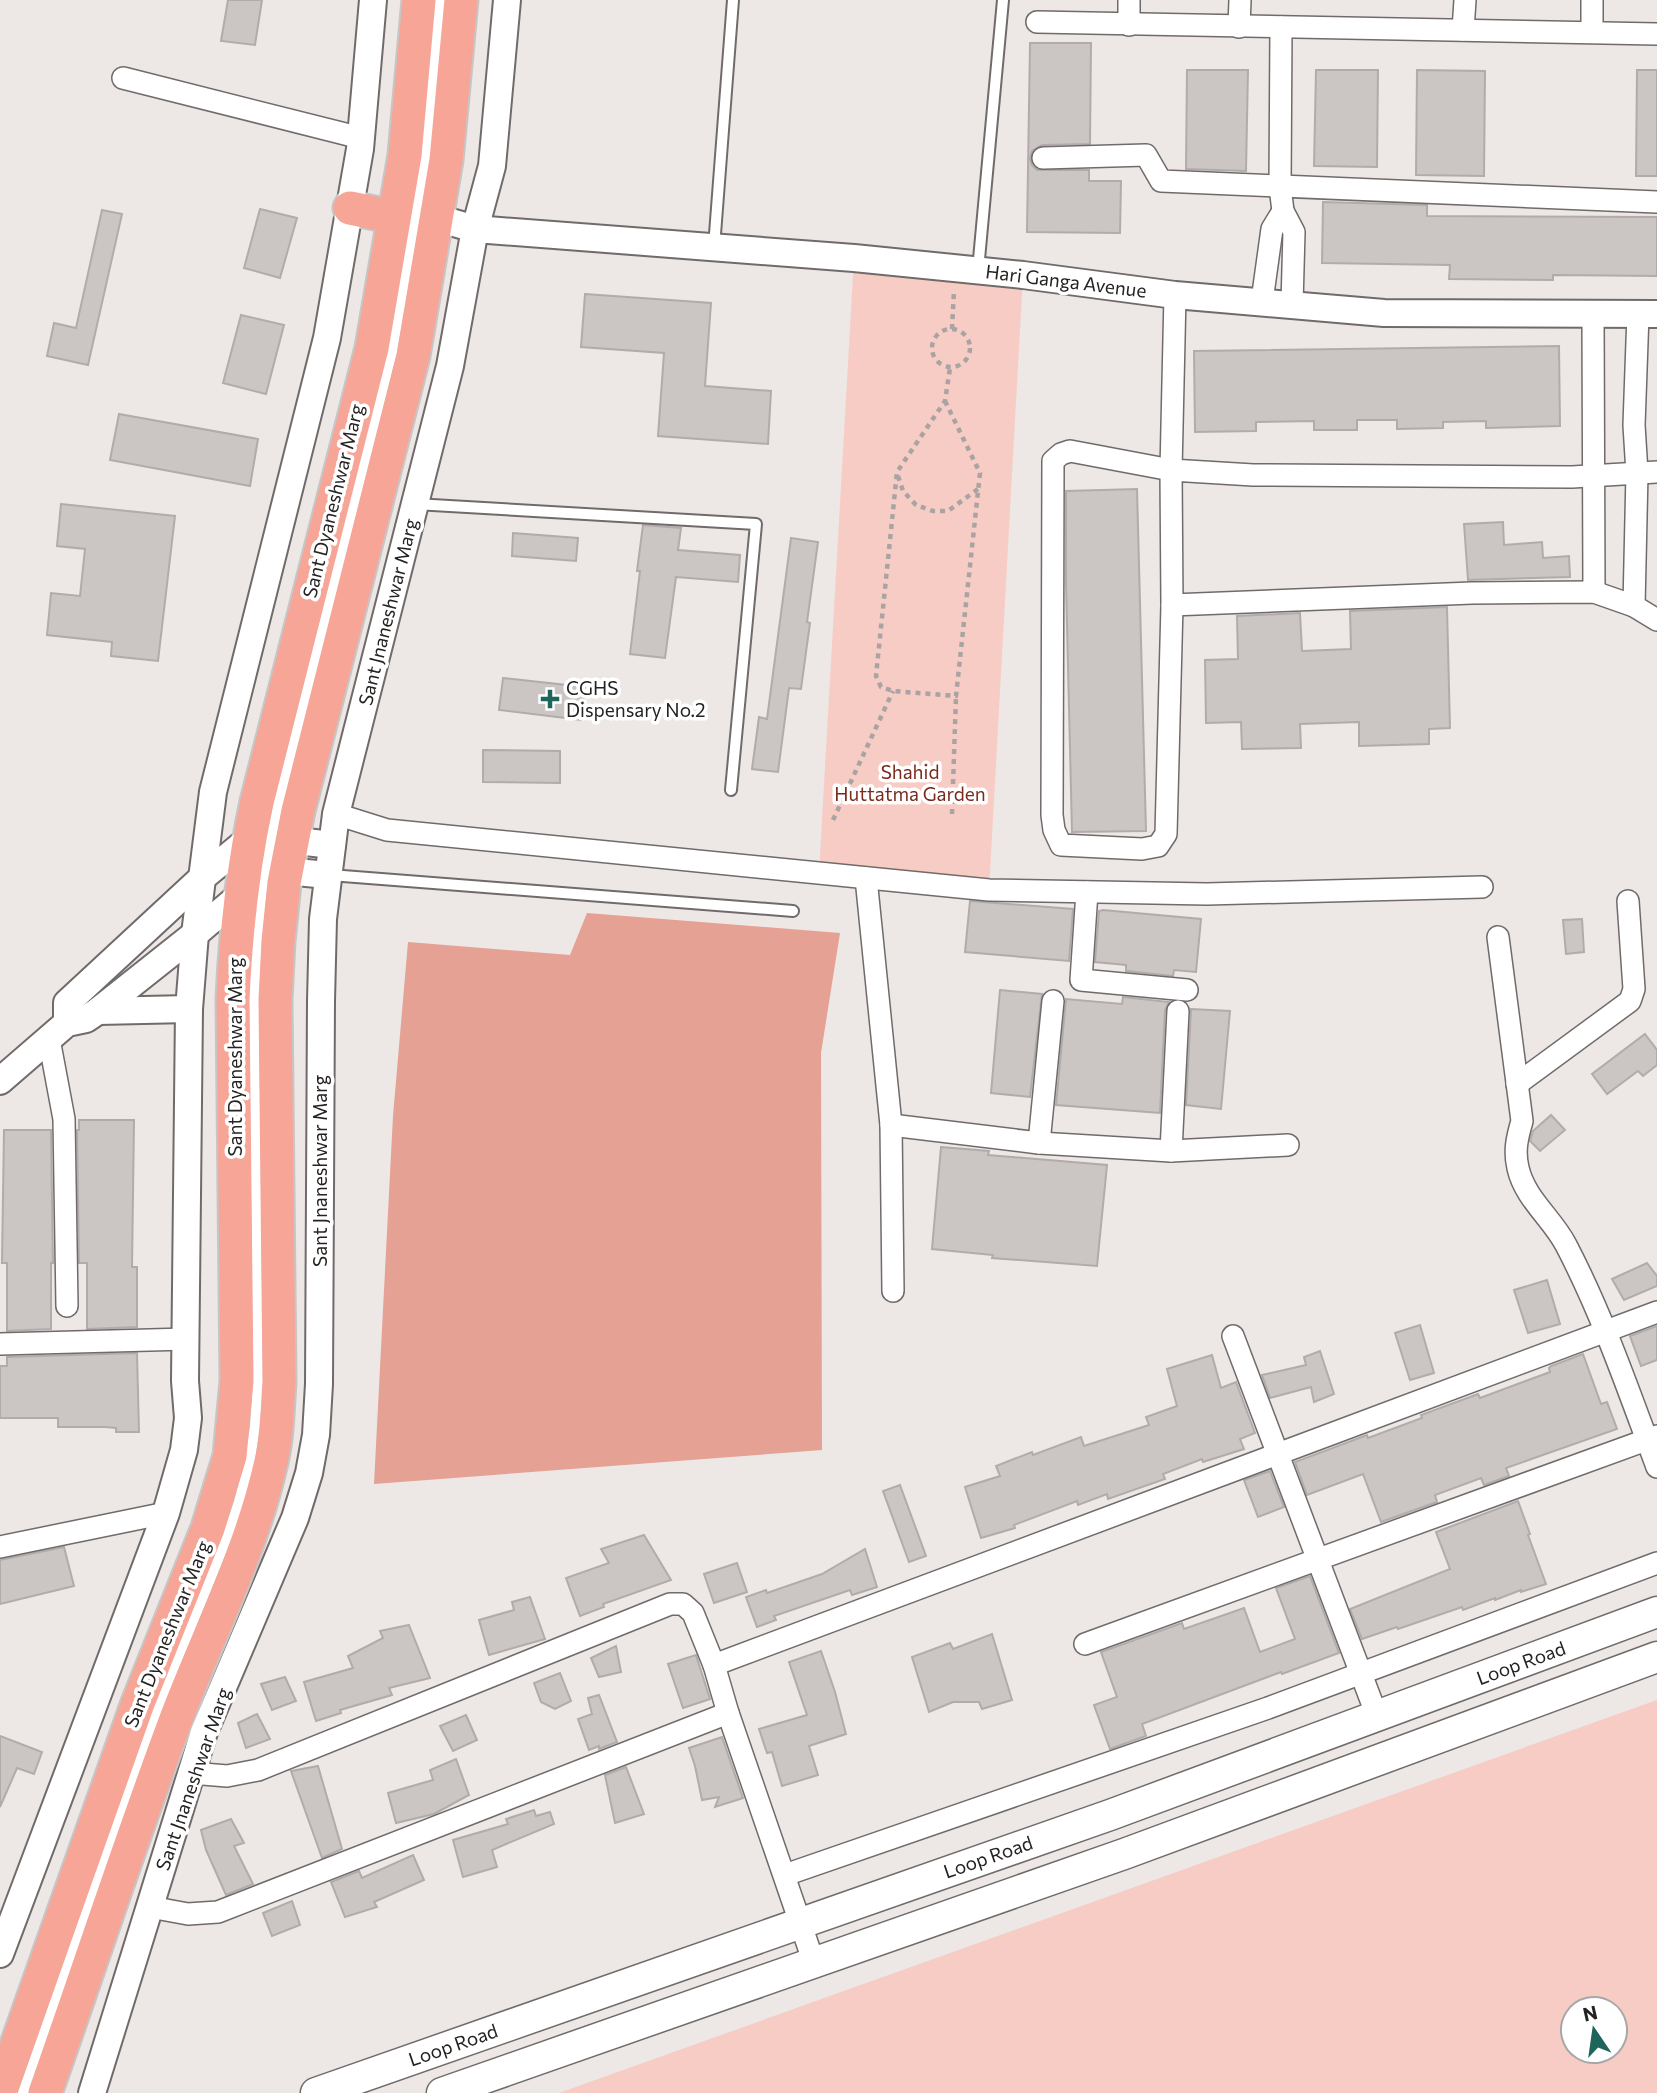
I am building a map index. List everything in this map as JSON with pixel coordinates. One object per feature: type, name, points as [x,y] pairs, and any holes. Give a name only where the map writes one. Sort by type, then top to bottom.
[{"type":"main road","name":"Sant Dyaneshwar Marg","points":[[45,2093],[176,1718],[248,1542],[271,1464],[279,1382],[275,1000],[278,941],[267,860],[372,348],[405,155],[419,0]]},
{"type":"main road","name":"Sant Dyaneshwar Marg","points":[[0,2093],[138,1703],[208,1528],[230,1456],[237,1381],[233,1011],[236,938],[267,860],[305,784],[413,356],[446,160],[461,0]]},
{"type":"main road","points":[[350,208],[394,217]]},
{"type":"main road","name":"Loop Road","points":[[316,2093],[1110,1815],[1657,1612]]},
{"type":"main road","points":[[442,2093],[1124,1854],[1657,1657]]},
{"type":"street","points":[[0,1954],[166,1513],[184,1451],[188,1418],[185,1381],[189,1009],[195,934],[213,792],[327,338],[361,138],[373,0]]},
{"type":"street","name":"Sant Jnaneshwar Marg","points":[[92,2093],[204,1732],[295,1518],[309,1473],[316,1435],[319,1384],[321,1001],[327,874],[336,814],[450,366],[475,229],[492,166],[506,0]]},
{"type":"street","points":[[1129,0],[1129,25]]},
{"type":"street","points":[[1239,27],[1240,0]]},
{"type":"street","points":[[1464,30],[1465,0]]},
{"type":"street","points":[[1592,0],[1592,33]]},
{"type":"street","points":[[1037,22],[1657,34]]},
{"type":"street","points":[[1281,27],[1280,187],[1283,211],[1294,232],[1292,304]]},
{"type":"street","points":[[123,78],[361,138]]},
{"type":"street","points":[[1043,159],[1146,155],[1161,181],[1657,202]]},
{"type":"street","points":[[1262,301],[1272,229],[1283,211]]},
{"type":"street","name":"Hari Ganga Avenue","points":[[437,218],[475,229],[966,269],[1175,295],[1384,313],[1647,314]]},
{"type":"street","points":[[1175,295],[1171,470],[1172,605],[1166,834],[1158,846],[1142,849],[1062,845],[1054,830],[1052,815],[1053,461],[1061,454],[1070,451],[1171,470],[1253,475],[1595,476],[1647,473]]},
{"type":"street","points":[[1634,606],[1647,473],[1634,425],[1647,314]]},
{"type":"street","points":[[1593,315],[1594,592]]},
{"type":"street","points":[[1172,605],[1472,593],[1594,592],[1634,606],[1657,620]]},
{"type":"street","points":[[336,814],[387,830],[989,890],[1207,894],[1482,887]]},
{"type":"street","points":[[67,1306],[64,1119],[58,1031],[68,1003],[203,877],[332,845]]},
{"type":"street","points":[[267,860],[327,874]]},
{"type":"street","points":[[0,1081],[58,1031],[86,1020],[195,934],[267,860]]},
{"type":"street","points":[[866,878],[891,1125],[892,1291]]},
{"type":"street","points":[[1087,892],[1081,980],[1187,990]]},
{"type":"street","points":[[1517,1084],[1630,1001],[1634,989],[1629,901]]},
{"type":"street","points":[[1498,937],[1522,1121],[1515,1146],[1518,1170],[1530,1197],[1564,1241],[1607,1331],[1652,1438],[1657,1467]]},
{"type":"street","points":[[1039,1143],[1053,1001]]},
{"type":"street","points":[[98,1011],[189,1009]]},
{"type":"street","points":[[1171,1151],[1178,1012]]},
{"type":"street","points":[[891,1125],[1039,1143],[1171,1151],[1288,1145]]},
{"type":"street","points":[[714,1665],[1657,1312]]},
{"type":"street","points":[[1233,1336],[1377,1716]]},
{"type":"street","points":[[0,1344],[187,1339]]},
{"type":"street","points":[[1085,1644],[1652,1438]]},
{"type":"street","points":[[0,1547],[166,1513]]},
{"type":"street","points":[[785,1875],[1268,1708],[1657,1563]]},
{"type":"street","points":[[191,1773],[228,1776],[258,1770],[670,1604],[683,1604],[693,1613],[714,1665],[814,1963]]},
{"type":"street","points":[[150,1907],[188,1914],[218,1912],[729,1713]]},
{"type":"lane","points":[[23,2093],[157,1710],[228,1535],[250,1460],[258,1382],[254,1000],[257,940],[267,860],[392,352],[426,158],[440,0]]},
{"type":"lane","points":[[714,247],[733,0]]},
{"type":"lane","points":[[966,269],[1003,0]]},
{"type":"lane","points":[[415,504],[756,524],[731,790]]},
{"type":"lane","points":[[327,874],[793,911]]},
{"type":"path","points":[[953,329],[966,269]]},
{"type":"path","points":[[953,329],[964,333],[971,349],[970,356],[962,365],[950,368],[938,363],[932,351],[932,344],[940,333],[953,329]]},
{"type":"path","points":[[950,368],[945,401],[897,472],[876,676],[881,687],[893,691],[956,696]]},
{"type":"path","points":[[945,401],[980,473],[956,696],[952,814]]},
{"type":"path","points":[[897,472],[909,498],[916,505],[933,511],[948,511],[978,488]]},
{"type":"path","points":[[833,820],[893,691]]},
{"type":"green space","name":"Shahid Huttatma Garden","points":[[854,258],[1023,275],[989,890],[819,873]]},
{"type":"green space","points":[[1657,1700],[1657,2093],[559,2093]]},
{"type":"shaded area","points":[[587,913],[840,933],[821,1053],[822,1450],[374,1484],[393,1116],[408,942],[570,955]]},
{"type":"building","points":[[228,0],[262,0],[255,45],[221,41]]},
{"type":"building","points":[[1030,43],[1091,43],[1090,144],[1042,145],[1032,151],[1030,159],[1037,170],[1089,170],[1089,181],[1121,181],[1120,233],[1027,232]]},
{"type":"building","points":[[1187,70],[1248,70],[1246,171],[1186,169]]},
{"type":"building","points":[[1316,70],[1378,70],[1377,167],[1314,166]]},
{"type":"building","points":[[1417,70],[1485,71],[1484,176],[1416,175]]},
{"type":"building","points":[[1637,70],[1657,70],[1657,176],[1636,176]]},
{"type":"building","points":[[1323,202],[1427,205],[1427,216],[1657,217],[1657,276],[1553,275],[1553,280],[1449,279],[1450,265],[1322,263]]},
{"type":"building","points":[[260,209],[297,218],[280,278],[244,268]]},
{"type":"building","points":[[102,210],[122,214],[88,365],[47,356],[54,323],[76,328]]},
{"type":"building","points":[[585,294],[711,303],[705,386],[771,391],[768,444],[658,436],[664,353],[581,347]]},
{"type":"building","points":[[241,315],[284,325],[266,394],[223,383]]},
{"type":"building","points":[[1559,346],[1560,426],[1486,428],[1486,421],[1443,422],[1443,428],[1397,429],[1397,420],[1357,420],[1357,430],[1314,430],[1314,421],[1256,422],[1256,431],[1195,432],[1194,351]]},
{"type":"building","points":[[119,414],[258,439],[250,486],[110,460]]},
{"type":"building","points":[[1137,489],[1146,831],[1072,832],[1066,491]]},
{"type":"building","points":[[61,504],[175,516],[158,661],[111,656],[112,642],[47,635],[51,593],[80,596],[85,549],[57,546]]},
{"type":"building","points":[[1503,522],[1504,545],[1542,542],[1543,558],[1569,556],[1570,577],[1468,580],[1464,524]]},
{"type":"building","points":[[643,525],[681,528],[678,550],[740,555],[738,582],[676,577],[665,658],[630,654]]},
{"type":"building","points":[[513,533],[578,538],[576,561],[512,556]]},
{"type":"building","points":[[791,538],[818,542],[801,689],[789,688],[778,772],[752,769],[759,717],[767,719]]},
{"type":"building","points":[[1447,607],[1450,728],[1429,729],[1429,744],[1359,746],[1359,722],[1300,724],[1301,748],[1242,749],[1241,722],[1206,723],[1205,660],[1238,659],[1237,616],[1300,613],[1302,651],[1351,649],[1350,611]]},
{"type":"building","points":[[503,678],[585,687],[581,720],[499,710]]},
{"type":"building","points":[[483,750],[560,751],[560,783],[483,782]]},
{"type":"building","points":[[970,901],[1073,909],[1069,961],[965,952]]},
{"type":"building","points":[[1099,911],[1201,919],[1196,972],[1174,970],[1173,976],[1126,971],[1126,965],[1095,962]]},
{"type":"building","points":[[1582,919],[1584,952],[1566,954],[1563,920]]},
{"type":"building","points":[[1000,990],[1042,994],[1030,1097],[991,1093]]},
{"type":"building","points":[[1123,997],[1169,1002],[1165,1010],[1160,1113],[1056,1105],[1066,999],[1122,1004]]},
{"type":"building","points":[[1191,1009],[1230,1011],[1221,1109],[1186,1105]]},
{"type":"building","points":[[1645,1034],[1657,1050],[1657,1065],[1643,1076],[1638,1071],[1607,1094],[1592,1074]]},
{"type":"building","points":[[1551,1115],[1565,1130],[1540,1151],[1530,1141],[1533,1131]]},
{"type":"building","points":[[79,1120],[134,1120],[132,1267],[137,1267],[137,1327],[87,1329],[87,1263],[79,1263]]},
{"type":"building","points":[[4,1130],[51,1130],[51,1329],[7,1331],[7,1263],[2,1263]]},
{"type":"building","points":[[941,1147],[989,1151],[988,1155],[1107,1165],[1097,1266],[992,1258],[993,1255],[932,1249]]},
{"type":"building","points":[[1647,1263],[1657,1276],[1657,1286],[1624,1300],[1612,1279]]},
{"type":"building","points":[[1547,1280],[1560,1324],[1528,1333],[1514,1290]]},
{"type":"building","points":[[1420,1325],[1434,1373],[1410,1380],[1395,1333]]},
{"type":"building","points":[[1657,1326],[1657,1360],[1641,1366],[1630,1336]]},
{"type":"building","points":[[1320,1351],[1334,1394],[1314,1402],[1311,1387],[1270,1398],[1262,1375],[1306,1365],[1304,1357]]},
{"type":"building","points":[[137,1353],[139,1432],[116,1432],[116,1428],[105,1427],[58,1427],[58,1418],[0,1418],[0,1366],[7,1366],[7,1357]]},
{"type":"building","points":[[1583,1354],[1601,1404],[1607,1402],[1617,1429],[1506,1468],[1509,1476],[1484,1485],[1481,1478],[1435,1495],[1437,1502],[1381,1522],[1363,1474],[1307,1495],[1295,1462],[1422,1418],[1421,1415],[1478,1394],[1480,1398],[1550,1372],[1551,1366]]},
{"type":"building","points":[[1212,1355],[1221,1388],[1236,1382],[1255,1433],[1240,1439],[1244,1449],[1203,1462],[1202,1459],[1163,1474],[1165,1479],[1108,1499],[1107,1494],[1078,1505],[1077,1501],[1014,1525],[1015,1528],[981,1538],[965,1487],[1000,1476],[996,1466],[1032,1452],[1033,1455],[1081,1437],[1084,1446],[1149,1425],[1146,1417],[1177,1406],[1167,1369]]},
{"type":"building","points":[[1270,1471],[1284,1507],[1258,1517],[1244,1480]]},
{"type":"building","points":[[900,1485],[926,1556],[909,1562],[883,1491]]},
{"type":"building","points":[[1518,1501],[1546,1584],[1362,1639],[1350,1609],[1450,1569],[1436,1532]]},
{"type":"building","points":[[644,1535],[671,1580],[603,1604],[604,1607],[580,1616],[566,1578],[609,1563],[601,1549]]},
{"type":"building","points":[[64,1547],[74,1586],[0,1604],[0,1560]]},
{"type":"building","points":[[865,1549],[877,1587],[852,1595],[850,1590],[774,1616],[776,1620],[757,1627],[746,1597],[766,1590],[767,1593],[822,1574]]},
{"type":"building","points":[[737,1563],[747,1592],[714,1603],[704,1574]]},
{"type":"building","points":[[1310,1576],[1339,1653],[1142,1724],[1146,1736],[1110,1749],[1094,1705],[1117,1697],[1101,1652],[1182,1623],[1184,1629],[1244,1608],[1260,1652],[1295,1639],[1276,1588]]},
{"type":"building","points":[[530,1597],[545,1639],[489,1655],[479,1620],[514,1610],[512,1602]]},
{"type":"building","points":[[409,1625],[430,1678],[389,1688],[392,1695],[340,1710],[341,1713],[316,1721],[304,1682],[353,1668],[348,1656],[383,1638],[380,1631]]},
{"type":"building","points":[[992,1634],[1012,1700],[982,1709],[979,1702],[953,1702],[929,1712],[912,1657],[950,1643],[953,1649]]},
{"type":"building","points":[[616,1646],[621,1672],[599,1677],[591,1658]]},
{"type":"building","points":[[821,1651],[846,1734],[809,1746],[818,1775],[782,1786],[772,1752],[767,1753],[759,1729],[807,1715],[789,1662]]},
{"type":"building","points":[[696,1655],[710,1699],[683,1708],[668,1664]]},
{"type":"building","points":[[560,1673],[571,1701],[555,1709],[541,1702],[534,1683]]},
{"type":"building","points":[[285,1677],[296,1701],[272,1710],[261,1684]]},
{"type":"building","points":[[599,1695],[617,1742],[589,1750],[578,1719],[592,1714],[588,1698]]},
{"type":"building","points":[[257,1714],[270,1739],[246,1748],[238,1723]]},
{"type":"building","points":[[466,1715],[477,1740],[453,1751],[440,1726]]},
{"type":"building","points":[[0,1736],[42,1752],[34,1774],[17,1768],[0,1807]]},
{"type":"building","points":[[722,1737],[743,1798],[715,1807],[719,1797],[702,1800],[689,1748]]},
{"type":"building","points":[[456,1759],[469,1795],[434,1814],[396,1823],[388,1793],[433,1780],[430,1770]]},
{"type":"building","points":[[318,1766],[342,1849],[322,1858],[291,1771]]},
{"type":"building","points":[[626,1767],[644,1814],[615,1823],[605,1775]]},
{"type":"building","points":[[534,1810],[536,1816],[550,1812],[554,1824],[492,1850],[497,1867],[463,1877],[453,1840],[508,1824],[506,1819]]},
{"type":"building","points":[[231,1819],[244,1843],[234,1846],[253,1884],[226,1895],[206,1850],[201,1830]]},
{"type":"building","points":[[413,1855],[424,1880],[374,1902],[377,1907],[345,1917],[331,1882],[359,1871],[362,1878]]},
{"type":"building","points":[[292,1901],[300,1925],[272,1936],[263,1913]]},
{"type":"place","name":"CGHS Dispensary No.2","points":[[550,699]]}]
